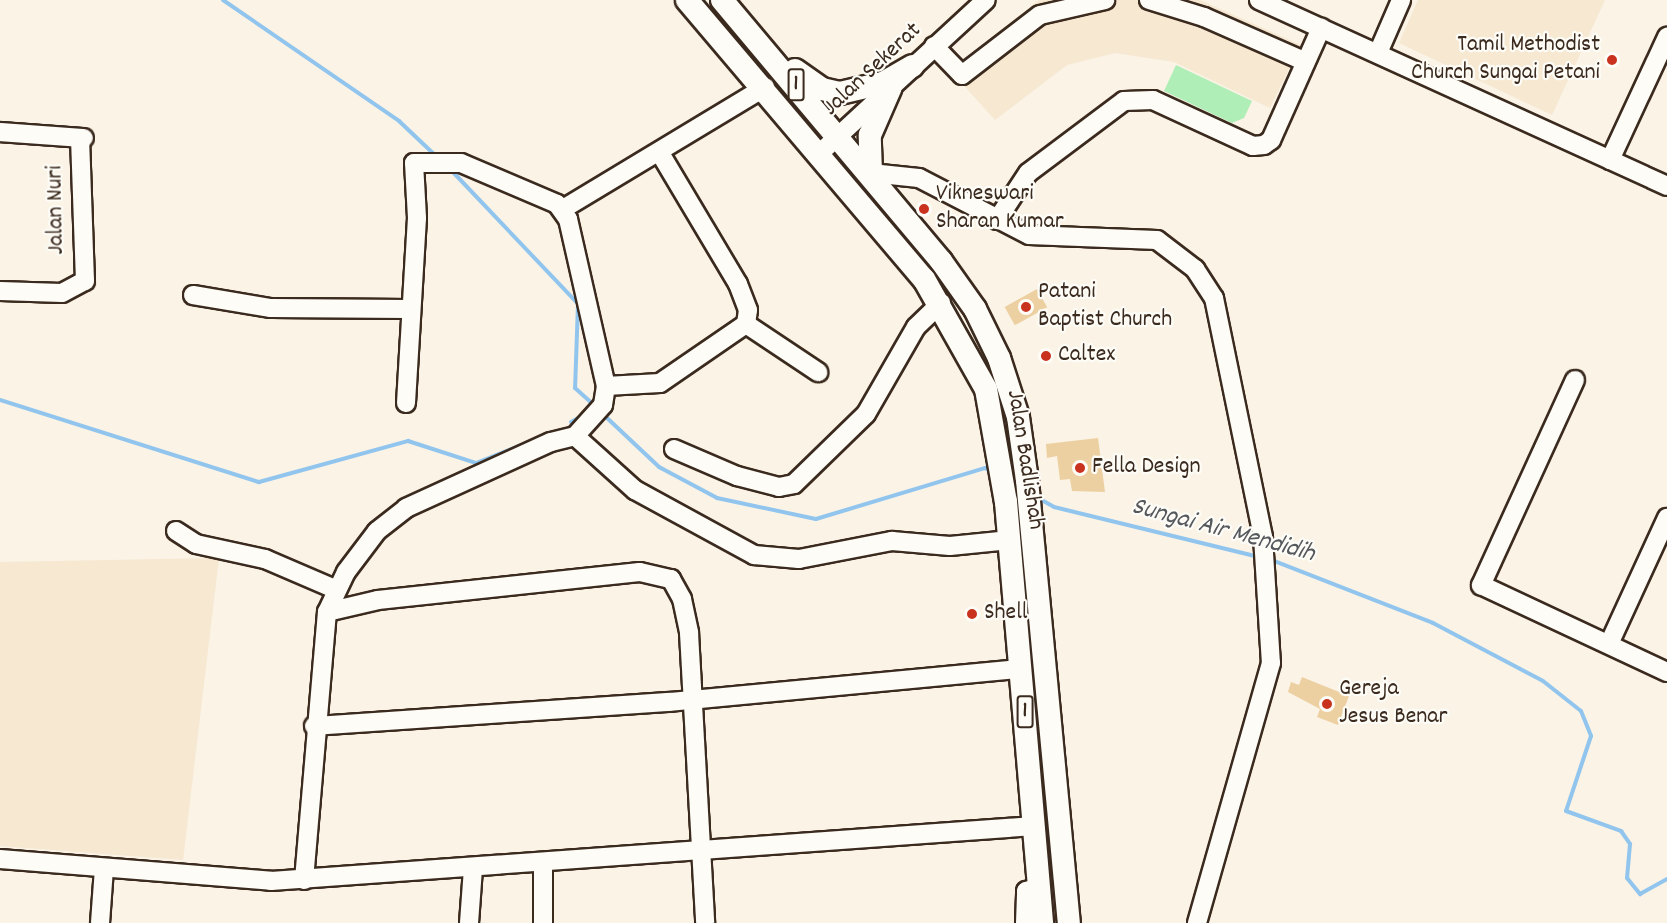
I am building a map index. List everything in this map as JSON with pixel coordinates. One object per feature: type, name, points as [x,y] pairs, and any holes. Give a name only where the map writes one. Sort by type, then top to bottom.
[{"type":"main road","name":"Jalan Badlishah","points":[[687,0],[821,152],[940,303],[986,389],[1003,467],[1042,923]]},
{"type":"main road","name":"Jalan Badlishah","points":[[722,0],[871,173],[975,309],[1013,398],[1027,480],[1069,923]]},
{"type":"main road","points":[[753,34],[806,79],[840,93],[866,89],[913,66]]},
{"type":"main road","points":[[871,173],[870,135],[891,87]]},
{"type":"main road","points":[[1036,855],[1048,879],[1054,923]]},
{"type":"street","name":"Jalan Sekerat","points":[[821,152],[986,0]]},
{"type":"street","points":[[934,46],[962,75],[1040,15],[1105,0]]},
{"type":"street","points":[[1149,0],[1204,17],[1306,62]]},
{"type":"street","points":[[1259,0],[1667,186]]},
{"type":"street","points":[[1378,53],[1401,0]]},
{"type":"street","points":[[997,220],[1028,173],[1124,101],[1153,100],[1253,146],[1264,145],[1321,28]]},
{"type":"street","points":[[1610,160],[1667,37]]},
{"type":"street","points":[[563,209],[660,153],[765,87]]},
{"type":"street","name":"Jalan Nuri","points":[[0,132],[82,138],[86,280],[62,292],[0,291]]},
{"type":"street","points":[[606,386],[660,383],[746,324],[748,310],[738,284],[660,153]]},
{"type":"street","points":[[406,403],[408,309],[422,163],[451,162],[563,209]]},
{"type":"street","points":[[871,173],[919,178],[997,220],[1038,237],[1157,240],[1195,268],[1219,311],[1263,537],[1269,583],[1268,681],[1197,923]]},
{"type":"street","points":[[304,880],[314,726],[327,612],[335,589],[377,531],[406,508],[551,442],[575,436],[603,405],[606,386],[563,209]]},
{"type":"street","points":[[193,295],[271,308],[408,309]]},
{"type":"street","points":[[675,448],[737,477],[779,487],[794,484],[866,414],[916,327],[940,303]]},
{"type":"street","points":[[746,324],[818,372]]},
{"type":"street","points":[[1575,380],[1481,585],[1667,672]]},
{"type":"street","points":[[575,436],[635,490],[754,555],[799,559],[892,542],[950,546],[1010,540]]},
{"type":"street","points":[[1609,644],[1661,549],[1667,518]]},
{"type":"street","points":[[176,531],[196,544],[265,559],[335,589]]},
{"type":"street","points":[[327,612],[378,600],[652,572],[671,579],[682,599],[692,699],[705,923]]},
{"type":"street","points":[[314,726],[692,699],[1022,669]]},
{"type":"street","points":[[0,859],[239,881],[304,880],[1034,826]]},
{"type":"street","points":[[543,863],[543,923]]},
{"type":"street","points":[[100,923],[104,868]]},
{"type":"street","points":[[469,923],[474,868]]},
{"type":"street","points":[[1025,923],[1026,891],[1039,887]]},
{"type":"shaded area","points":[[1039,0],[1200,0],[1301,45],[1270,108],[1174,62],[1115,53],[1067,65],[995,120],[950,70]]},
{"type":"shaded area","points":[[1418,0],[1605,0],[1552,115],[1399,43]]},
{"type":"shaded area","points":[[219,558],[183,860],[0,846],[0,562]]},
{"type":"green space","points":[[1176,65],[1252,101],[1244,118],[1232,123],[1164,91]]},
{"type":"building","name":"Patani Baptist Church","points":[[1037,289],[1047,307],[1015,325],[1005,307]]},
{"type":"building","name":"Fella Design","points":[[1098,438],[1105,492],[1072,491],[1070,479],[1060,480],[1057,456],[1047,458],[1046,444]]},
{"type":"building","name":"Gereja Jesus Benar","points":[[1302,677],[1349,696],[1338,725],[1317,717],[1320,709],[1288,692],[1291,682],[1299,685]]},
{"type":"waterway","points":[[223,0],[399,121],[437,157]]},
{"type":"waterway","points":[[451,170],[578,304],[575,388],[595,406]]},
{"type":"waterway","points":[[0,400],[259,482],[408,441],[476,463],[532,441]]},
{"type":"waterway","points":[[571,422],[582,416]]},
{"type":"waterway","name":"Sungai Air Mendidih","points":[[606,417],[659,467],[717,498],[816,519],[985,468],[992,472]]},
{"type":"waterway","name":"Sungai Air Mendidih","points":[[1038,498],[1054,507],[1259,557]]},
{"type":"waterway","name":"Sungai Air Mendidih","points":[[1269,559],[1433,623],[1543,681],[1581,711],[1591,736],[1566,811],[1621,831],[1630,844],[1627,878],[1640,894],[1667,879]]},
{"type":"place","name":"Tamil Methodist Church Sungai Petani","points":[[1612,60]]},
{"type":"place","name":"Vikneswari Sharan Kumar","points":[[924,209]]},
{"type":"place","name":"Patani Baptist Church","points":[[1026,307]]},
{"type":"place","name":"Caltex","points":[[1046,356]]},
{"type":"place","name":"Fella Design","points":[[1080,468]]},
{"type":"place","name":"Shell","points":[[972,614]]},
{"type":"place","name":"Gereja Jesus Benar","points":[[1327,704]]}]
